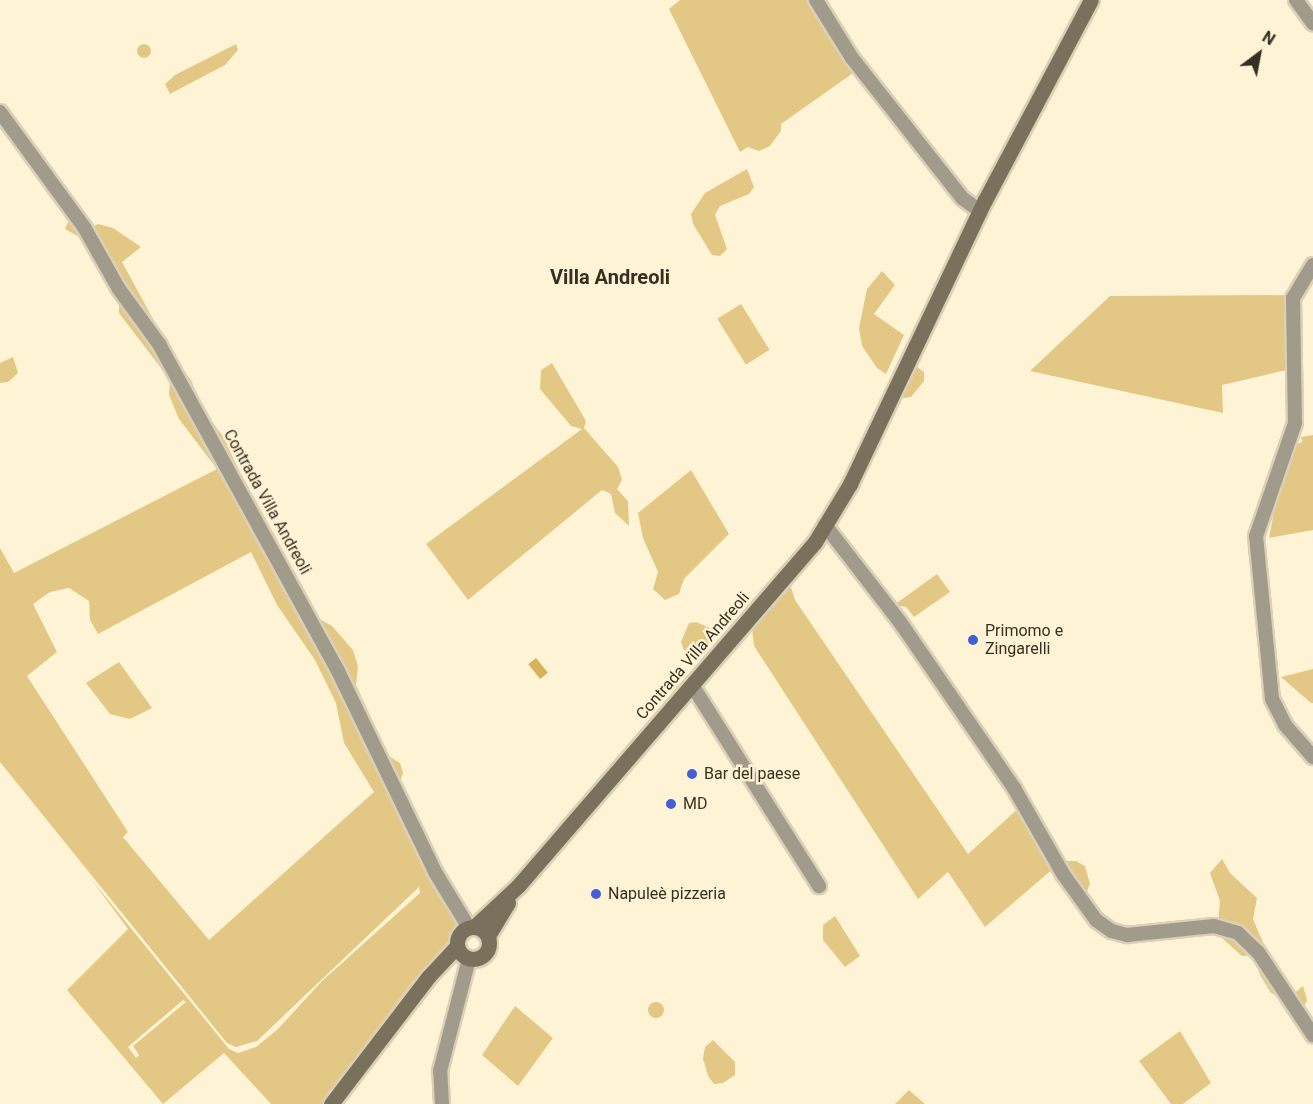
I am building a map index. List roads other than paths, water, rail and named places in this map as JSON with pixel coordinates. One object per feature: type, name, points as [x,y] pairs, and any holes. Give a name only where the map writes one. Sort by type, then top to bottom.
[{"type":"main road","name":"Contrada Villa Andreoli","points":[[471,927],[518,886],[815,542],[874,434],[980,211],[1091,0]]},
{"type":"main road","name":"Contrada Villa Andreoli","points":[[488,936],[518,886]]},
{"type":"main road","points":[[331,1104],[429,976],[457,946],[461,933],[471,927],[488,936],[486,954],[469,959],[457,946]]},
{"type":"street","points":[[816,0],[852,58],[962,198],[980,211]]},
{"type":"street","points":[[1296,0],[1313,23]]},
{"type":"street","name":"Contrada Villa Andreoli","points":[[1,113],[84,227],[119,289],[159,344],[339,671],[435,872],[471,927]]},
{"type":"street","points":[[1313,265],[1293,298],[1295,423],[1256,536],[1272,699],[1285,725],[1313,757]]},
{"type":"street","points":[[825,525],[906,630],[1014,788],[1063,874],[1096,920],[1112,931],[1127,935],[1214,926],[1238,933],[1258,952],[1313,1035]]},
{"type":"street","points":[[692,685],[819,886]]},
{"type":"street","points":[[442,1104],[440,1071],[469,959]]},
{"type":"place","name":"Primomo e Zingarelli","points":[[973,640]]},
{"type":"place","name":"Bar del paese","points":[[692,774]]},
{"type":"place","name":"MD","points":[[671,804]]},
{"type":"place","name":"Napuleè pizzeria","points":[[596,894]]},
{"type":"district","name":"Villa Andreoli","points":[[610,277]]}]
